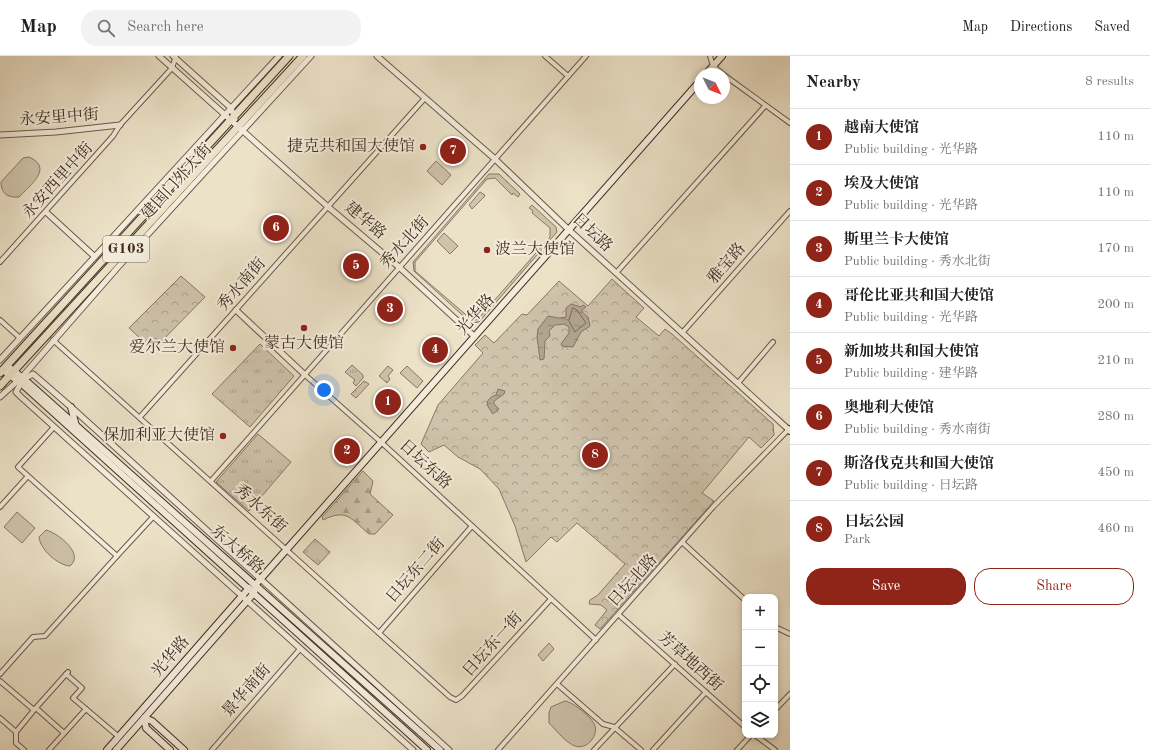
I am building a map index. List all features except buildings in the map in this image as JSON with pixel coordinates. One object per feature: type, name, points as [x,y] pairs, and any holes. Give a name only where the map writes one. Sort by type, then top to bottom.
[{"type":"highway","name":"建国门外大街","points":[[3,370],[289,56]]},
{"type":"highway","name":"建国门外大街","points":[[0,386],[129,246],[241,128],[303,56]]},
{"type":"main road","points":[[713,66],[722,56]]},
{"type":"main road","name":"光华路","points":[[107,750],[252,590],[694,88]]},
{"type":"main road","name":"东大桥路","points":[[3,370],[21,380],[258,582],[440,750]]},
{"type":"main road","name":"东大桥路","points":[[21,380],[427,750]]},
{"type":"main road","points":[[71,407],[76,426]]},
{"type":"main road","name":"光华路","points":[[116,750],[244,599]]},
{"type":"main road","points":[[144,718],[146,728],[170,750]]},
{"type":"main road","points":[[144,718],[152,721],[184,750]]},
{"type":"street","points":[[159,56],[241,128]]},
{"type":"street","points":[[175,56],[231,108],[232,119]]},
{"type":"street","name":"永安西里中街","points":[[0,262],[46,212],[113,136],[120,125],[172,68],[175,56]]},
{"type":"street","name":"建国门外大街","points":[[0,360],[279,56]]},
{"type":"street","name":"建国门外大街","points":[[0,397],[21,380],[53,340],[241,128],[311,56]]},
{"type":"street","name":"日坛路","points":[[378,56],[495,160],[569,230],[790,429]]},
{"type":"street","points":[[545,56],[568,76]]},
{"type":"street","name":"秀水北街","points":[[211,481],[586,56]]},
{"type":"street","points":[[710,56],[713,66],[716,68]]},
{"type":"street","points":[[730,79],[764,106],[790,123]]},
{"type":"street","name":"秀水南街","points":[[140,417],[425,98]]},
{"type":"street","points":[[616,272],[764,106]]},
{"type":"street","name":"永安里中街","points":[[0,135],[56,132],[120,125]]},
{"type":"street","name":"建华路","points":[[241,128],[327,206],[399,267],[474,336]]},
{"type":"street","name":"雅宝路","points":[[682,333],[790,210]]},
{"type":"street","points":[[46,212],[94,256]]},
{"type":"street","points":[[118,267],[129,246]]},
{"type":"street","name":"日坛东路","points":[[236,310],[304,374],[382,443],[596,640]]},
{"type":"street","points":[[0,320],[20,338]]},
{"type":"street","name":"秀水东街","points":[[53,340],[130,407],[450,697]]},
{"type":"street","points":[[738,383],[773,342]]},
{"type":"street","points":[[413,750],[16,392],[21,380],[33,374],[71,407],[258,582],[449,750]]},
{"type":"street","points":[[54,427],[18,467],[117,556]]},
{"type":"street","name":"日坛北路","points":[[498,750],[683,543],[713,507],[790,429]]},
{"type":"street","points":[[0,507],[28,476]]},
{"type":"street","points":[[0,674],[34,637],[45,636],[154,517]]},
{"type":"street","name":"日坛东二街","points":[[379,632],[472,526]]},
{"type":"street","points":[[683,543],[742,597]]},
{"type":"street","name":"日坛东一街","points":[[450,697],[456,700],[462,696],[551,599]]},
{"type":"street","name":"芳草地西街","points":[[619,615],[742,724]]},
{"type":"street","points":[[778,628],[790,634]]},
{"type":"street","name":"景华南街","points":[[212,750],[300,649]]},
{"type":"street","points":[[594,750],[614,727],[675,664]]},
{"type":"street","points":[[24,750],[16,742],[16,732],[67,673],[82,688],[73,698],[119,737]]},
{"type":"street","points":[[0,681],[64,733]]},
{"type":"street","points":[[557,684],[603,724],[614,727],[641,750]]},
{"type":"street","points":[[653,750],[706,692]]},
{"type":"street","points":[[778,707],[790,694]]},
{"type":"street","points":[[49,750],[86,709]]},
{"type":"street","points":[[0,718],[16,732]]},
{"type":"street","points":[[737,750],[748,738]]},
{"type":"street","points":[[759,738],[775,750]]},
{"type":"green space","points":[[29,157],[36,161],[40,166],[38,177],[19,197],[8,196],[2,189],[1,182],[23,158]]},
{"type":"green space","points":[[436,161],[451,175],[442,185],[427,171]]},
{"type":"green space","points":[[489,174],[499,174],[520,194],[518,197],[513,193],[512,195],[495,178],[487,179],[415,262],[415,271],[472,320],[478,319],[550,237],[550,228],[532,213],[533,211],[529,208],[532,205],[556,227],[557,232],[479,322],[471,323],[414,271],[413,262]]},
{"type":"green space","points":[[480,192],[485,195],[472,209],[469,205]]},
{"type":"green space","points":[[444,233],[458,246],[450,254],[437,241]]},
{"type":"green space","points":[[181,276],[205,297],[153,350],[129,328]]},
{"type":"green space","points":[[612,279],[644,308],[636,317],[659,336],[665,329],[672,334],[773,424],[774,435],[761,448],[749,437],[702,493],[714,501],[600,629],[595,625],[607,610],[601,605],[589,604],[590,600],[598,595],[625,564],[577,523],[557,542],[551,537],[526,562],[515,526],[499,489],[480,469],[458,457],[444,445],[429,452],[421,444],[438,405],[483,353],[475,345],[485,335],[494,343],[522,314],[527,315],[559,281],[588,306]]},
{"type":"green space","points":[[260,344],[294,376],[250,427],[212,394]]},
{"type":"green space","points":[[352,365],[363,375],[363,378],[356,386],[353,383],[355,380],[345,372]]},
{"type":"green space","points":[[388,366],[393,370],[388,376],[390,379],[387,383],[379,376]]},
{"type":"green space","points":[[407,366],[423,381],[417,388],[400,373]]},
{"type":"green space","points":[[364,381],[369,384],[356,398],[351,394]]},
{"type":"green space","points":[[258,434],[291,462],[249,511],[216,482]]},
{"type":"green space","points":[[363,471],[373,481],[370,494],[393,515],[375,534],[369,534],[353,520],[343,515],[338,515],[323,520],[322,517]]},
{"type":"green space","points":[[17,512],[35,528],[22,543],[4,527]]},
{"type":"green space","points":[[46,530],[57,535],[72,550],[74,561],[70,566],[55,560],[42,546],[39,537]]},
{"type":"green space","points":[[315,539],[330,552],[318,565],[303,552]]},
{"type":"green space","points":[[549,643],[554,649],[543,661],[538,655]]},
{"type":"green space","points":[[565,701],[573,704],[582,711],[591,719],[595,726],[595,734],[593,738],[590,742],[583,746],[575,746],[568,742],[549,723],[549,713],[551,707]]},
{"type":"water","points":[[571,304],[581,307],[583,305],[586,307],[581,311],[588,317],[590,326],[581,332],[573,347],[562,346],[561,344],[569,333],[569,327],[564,324],[555,325],[549,331],[550,336],[545,341],[544,359],[540,360],[537,337],[538,329],[548,316],[559,318],[566,317],[566,308]]},
{"type":"water","points":[[498,389],[505,391],[504,394],[494,401],[494,404],[499,409],[493,414],[487,403],[490,398],[496,395]]},
{"type":"place","name":"捷克共和国大使馆","points":[[423,147]]},
{"type":"place","name":"斯洛伐克共和国大使馆","points":[[453,151]]},
{"type":"place","name":"奥地利大使馆","points":[[276,228]]},
{"type":"place","name":"波兰大使馆","points":[[487,250]]},
{"type":"place","name":"新加坡共和国大使馆","points":[[356,266]]},
{"type":"place","name":"斯里兰卡大使馆","points":[[390,309]]},
{"type":"place","name":"蒙古大使馆","points":[[304,328]]},
{"type":"place","name":"爱尔兰大使馆","points":[[233,348]]},
{"type":"place","name":"哥伦比亚共和国大使馆","points":[[435,350]]},
{"type":"place","name":"越南大使馆","points":[[388,402]]},
{"type":"place","name":"保加利亚大使馆","points":[[223,436]]},
{"type":"place","name":"埃及大使馆","points":[[347,451]]},
{"type":"place","name":"日坛公园","points":[[595,455]]}]
